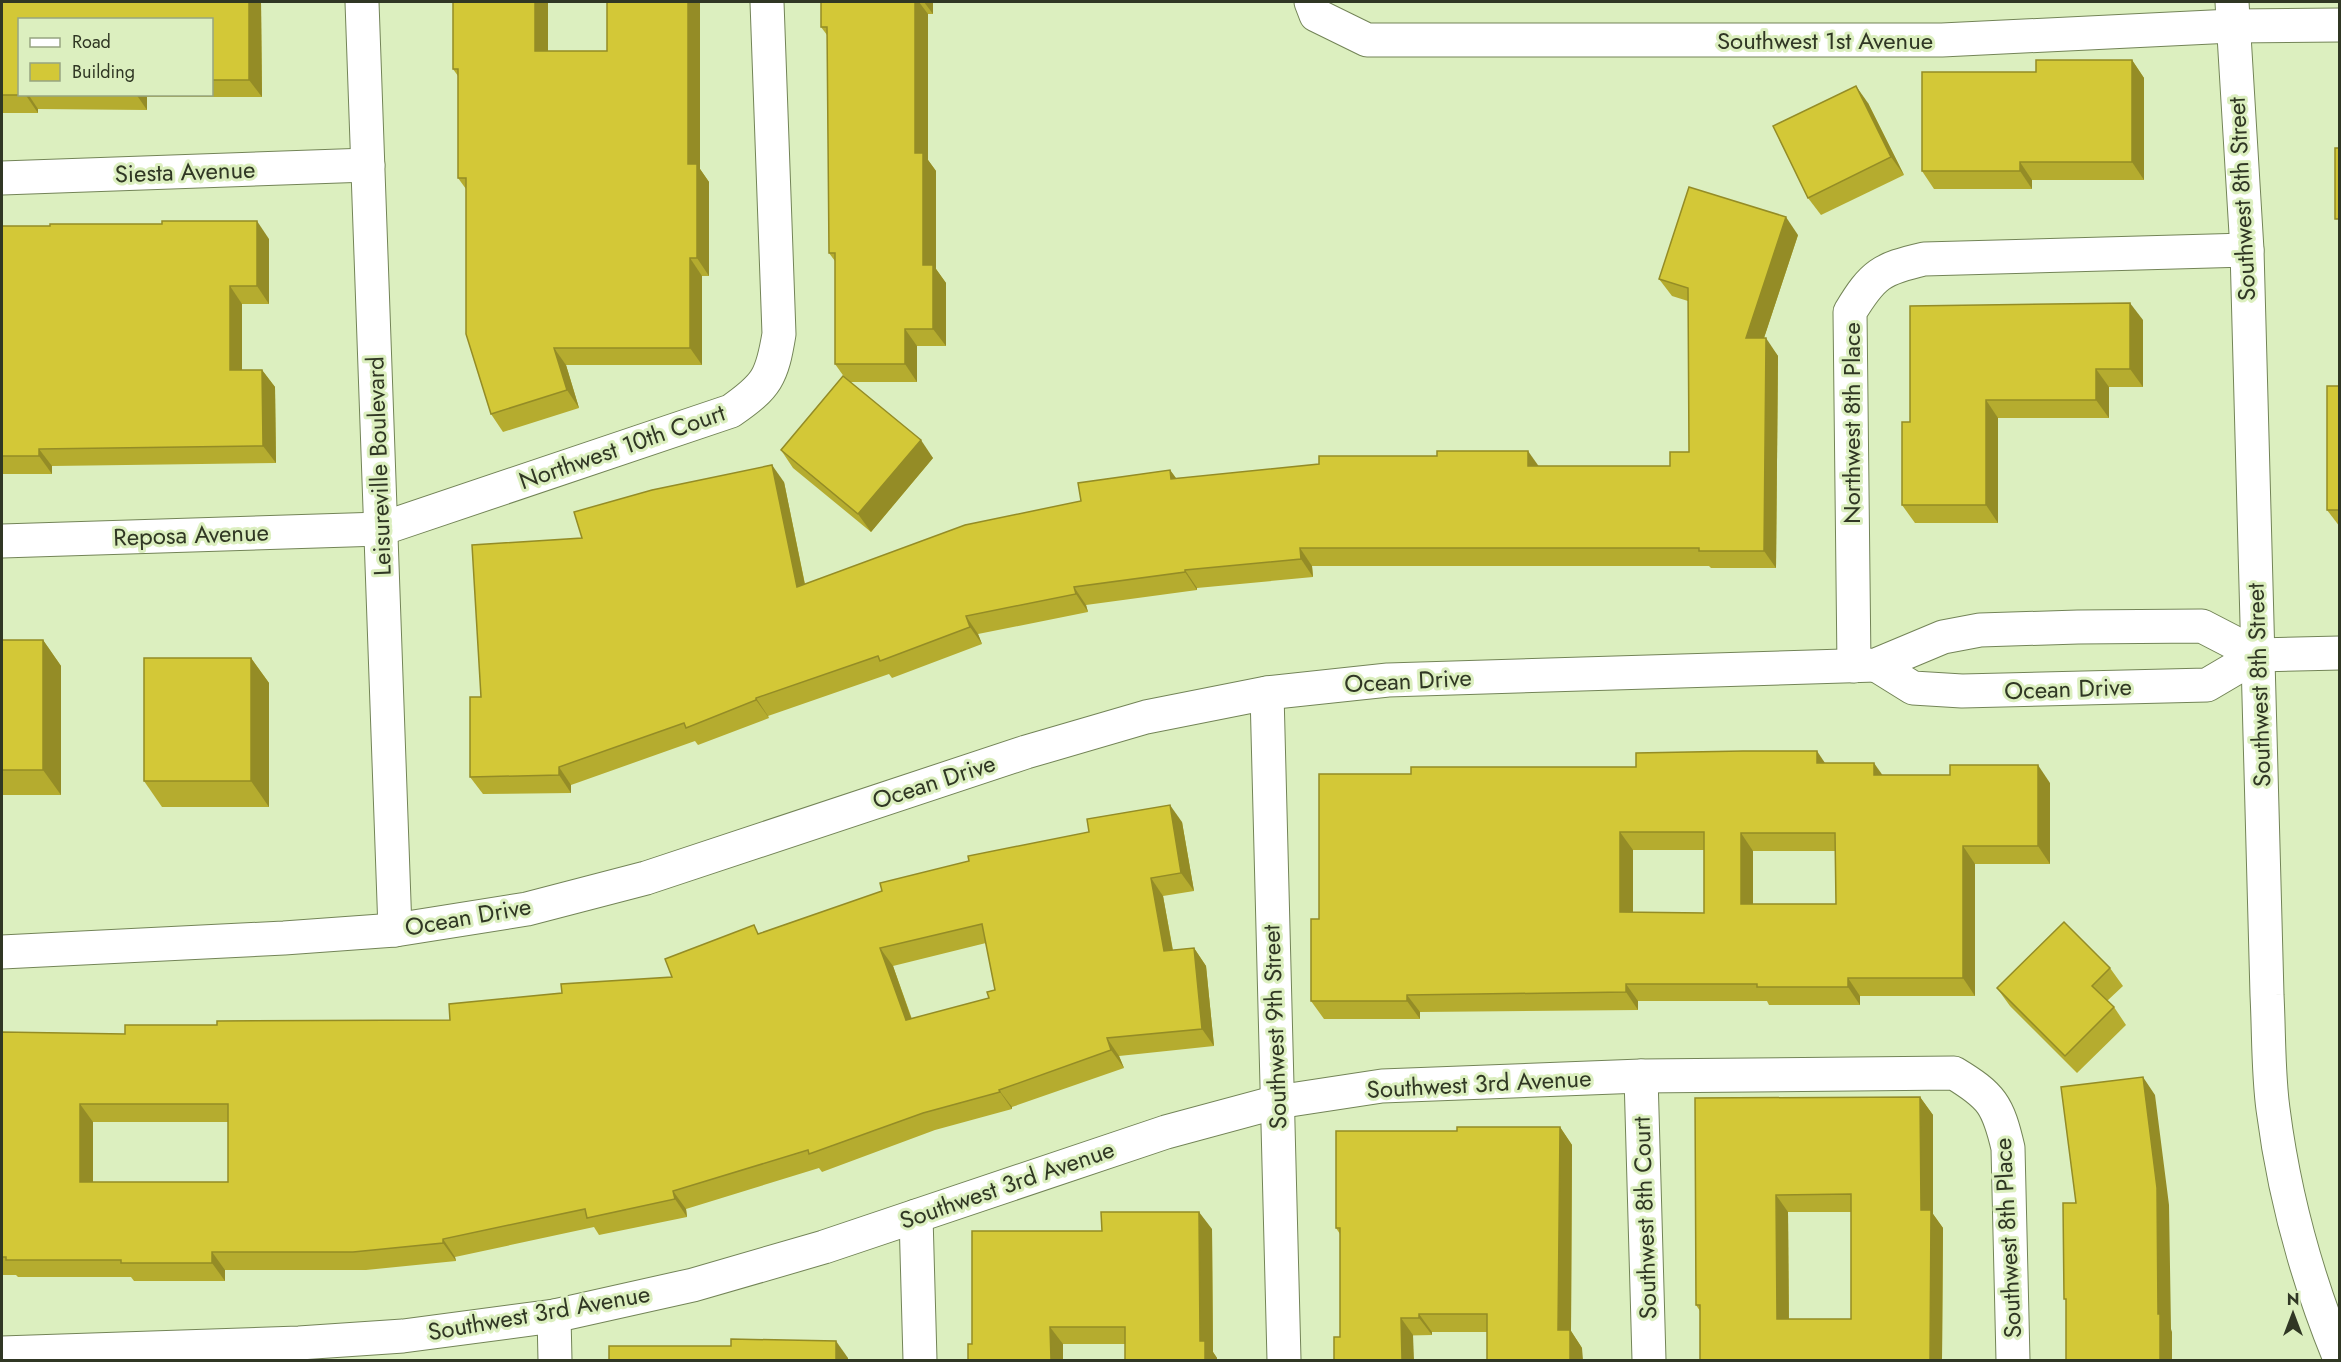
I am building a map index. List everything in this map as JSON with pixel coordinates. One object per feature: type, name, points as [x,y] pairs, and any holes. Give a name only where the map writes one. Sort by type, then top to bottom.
[{"type":"street","name":"Leisureville Boulevard","points":[[362,2],[395,930]]},
{"type":"street","name":"Northwest 10th Court","points":[[381,530],[731,411],[758,393],[774,365],[779,334],[767,2]]},
{"type":"street","name":"Southwest 1st Avenue","points":[[1314,8],[1367,40],[1942,40],[2232,14],[2340,25]]},
{"type":"street","name":"Southwest 8th Street","points":[[2232,14],[2247,250],[2272,1108],[2292,1215],[2323,1320],[2340,1359]]},
{"type":"street","name":"Siesta Avenue","points":[[2,178],[368,165]]},
{"type":"street","name":"Northwest 8th Place","points":[[1865,665],[1850,312],[1866,285],[1892,266],[1924,259],[2247,250]]},
{"type":"street","name":"Reposa Avenue","points":[[2,541],[381,530]]},
{"type":"street","name":"Ocean Drive","points":[[2,952],[395,930],[527,909],[646,878],[1026,752],[1146,717],[1267,693],[1388,680],[1865,665],[1943,637],[1980,630],[2202,626],[2258,655],[2340,653]]},
{"type":"street","name":"Ocean Drive","points":[[1865,665],[1913,688],[1952,691],[2172,686],[2207,685],[2258,655]]},
{"type":"street","name":"Southwest 9th Street","points":[[1267,693],[1284,1360]]},
{"type":"street","name":"Southwest 3rd Avenue","points":[[2,1353],[299,1343],[403,1336],[554,1316],[693,1285],[824,1247],[1166,1132],[1277,1102],[1382,1086],[1641,1076],[1954,1073],[1981,1090],[2000,1116]]},
{"type":"street","name":"Southwest 8th Court","points":[[1641,1076],[1649,1360]]},
{"type":"street","name":"Southwest 8th Place","points":[[2000,1116],[2008,1148],[2013,1360]]},
{"type":"street","points":[[916,1216],[920,1360]]},
{"type":"street","points":[[554,1316],[555,1360]]},
{"type":"building","points":[[2,2],[249,2],[249,80],[213,80],[213,18],[18,18],[18,95],[2,95]]},
{"type":"building","points":[[453,2],[535,2],[535,51],[607,51],[607,2],[688,2],[688,164],[697,164],[697,258],[690,258],[690,348],[554,348],[567,390],[491,414],[466,334],[466,178],[458,178],[458,69],[453,69]]},
{"type":"building","points":[[821,2],[915,2],[915,153],[923,153],[923,265],[933,265],[933,329],[905,329],[905,364],[835,364],[835,253],[829,253],[827,27],[821,27]]},
{"type":"building","points":[[2036,60],[2132,60],[2132,162],[2020,162],[2020,171],[1922,171],[1922,72],[2036,72]]},
{"type":"building","points":[[1856,86],[1891,157],[1808,198],[1773,126]]},
{"type":"building","points":[[2335,148],[2340,148],[2340,219],[2335,219]]},
{"type":"building","points":[[1689,187],[1786,217],[1746,338],[1766,338],[1764,551],[1699,551],[1699,548],[1300,548],[1301,559],[1185,570],[1185,572],[1074,587],[1076,594],[966,616],[970,627],[880,661],[878,656],[756,698],[756,700],[686,728],[684,723],[559,767],[559,775],[470,777],[470,697],[481,697],[472,545],[582,538],[574,512],[652,490],[772,465],[797,587],[965,525],[1081,501],[1078,483],[1170,470],[1171,479],[1319,464],[1319,456],[1437,456],[1437,451],[1528,451],[1528,466],[1670,466],[1670,452],[1689,452],[1688,288],[1659,279]]},
{"type":"building","points":[[162,221],[257,221],[257,286],[230,286],[230,370],[262,370],[263,446],[39,449],[39,456],[2,456],[2,226],[162,224]]},
{"type":"building","points":[[2130,303],[2130,369],[2096,369],[2096,400],[1986,400],[1986,505],[1902,505],[1902,422],[1910,422],[1910,306]]},
{"type":"building","points":[[843,376],[921,440],[858,514],[781,450]]},
{"type":"building","points":[[2327,386],[2340,386],[2340,510],[2327,510]]},
{"type":"building","points":[[2,640],[43,640],[43,770],[2,770]]},
{"type":"building","points":[[144,658],[251,658],[251,781],[144,781]]},
{"type":"building","points":[[1817,751],[1817,763],[1874,763],[1874,775],[1950,775],[1950,765],[2038,765],[2038,846],[1963,846],[1963,978],[1848,978],[1848,987],[1626,984],[1626,992],[1407,995],[1407,1001],[1311,1001],[1311,919],[1319,919],[1319,774],[1411,774],[1411,767],[1636,767],[1636,753]],"holes":[[[1620,832],[1704,832],[1704,913],[1620,912]],[[1741,833],[1835,833],[1836,904],[1741,904]]]},
{"type":"building","points":[[1170,805],[1181,873],[1151,878],[1164,951],[1194,948],[1202,1029],[1107,1038],[1111,1050],[999,1090],[1000,1092],[923,1113],[809,1154],[808,1150],[673,1191],[675,1199],[587,1218],[585,1209],[443,1239],[443,1243],[353,1252],[212,1252],[212,1263],[6,1260],[6,1257],[2,1257],[2,1032],[125,1034],[125,1025],[217,1025],[217,1021],[450,1020],[449,1004],[562,993],[561,984],[672,977],[665,959],[754,925],[758,934],[882,891],[880,883],[969,861],[968,856],[1089,832],[1087,819]],"holes":[[[982,924],[995,990],[987,992],[989,998],[906,1020],[880,948]],[[80,1104],[228,1104],[228,1182],[80,1182]]]},
{"type":"building","points":[[2064,922],[2110,968],[2092,986],[2114,1007],[2065,1056],[1997,988]]},
{"type":"building","points":[[2143,1077],[2157,1188],[2160,1360],[2066,1360],[2063,1203],[2076,1203],[2061,1087]]},
{"type":"building","points":[[1920,1097],[1921,1210],[1931,1210],[1930,1360],[1700,1360],[1700,1305],[1696,1305],[1695,1098]],"holes":[[[1851,1194],[1851,1319],[1777,1319],[1776,1195]]]},
{"type":"building","points":[[1457,1127],[1560,1127],[1558,1330],[1570,1330],[1570,1360],[1487,1360],[1487,1314],[1419,1314],[1419,1318],[1401,1318],[1402,1360],[1334,1360],[1334,1337],[1340,1337],[1340,1228],[1336,1228],[1336,1131],[1457,1131]]},
{"type":"building","points":[[1101,1212],[1199,1212],[1200,1341],[1205,1341],[1205,1360],[1125,1360],[1125,1327],[1050,1327],[1051,1360],[968,1360],[968,1344],[972,1344],[972,1231],[1102,1231]]},
{"type":"building","points":[[731,1339],[836,1341],[836,1360],[609,1360],[609,1346],[731,1346]]}]
